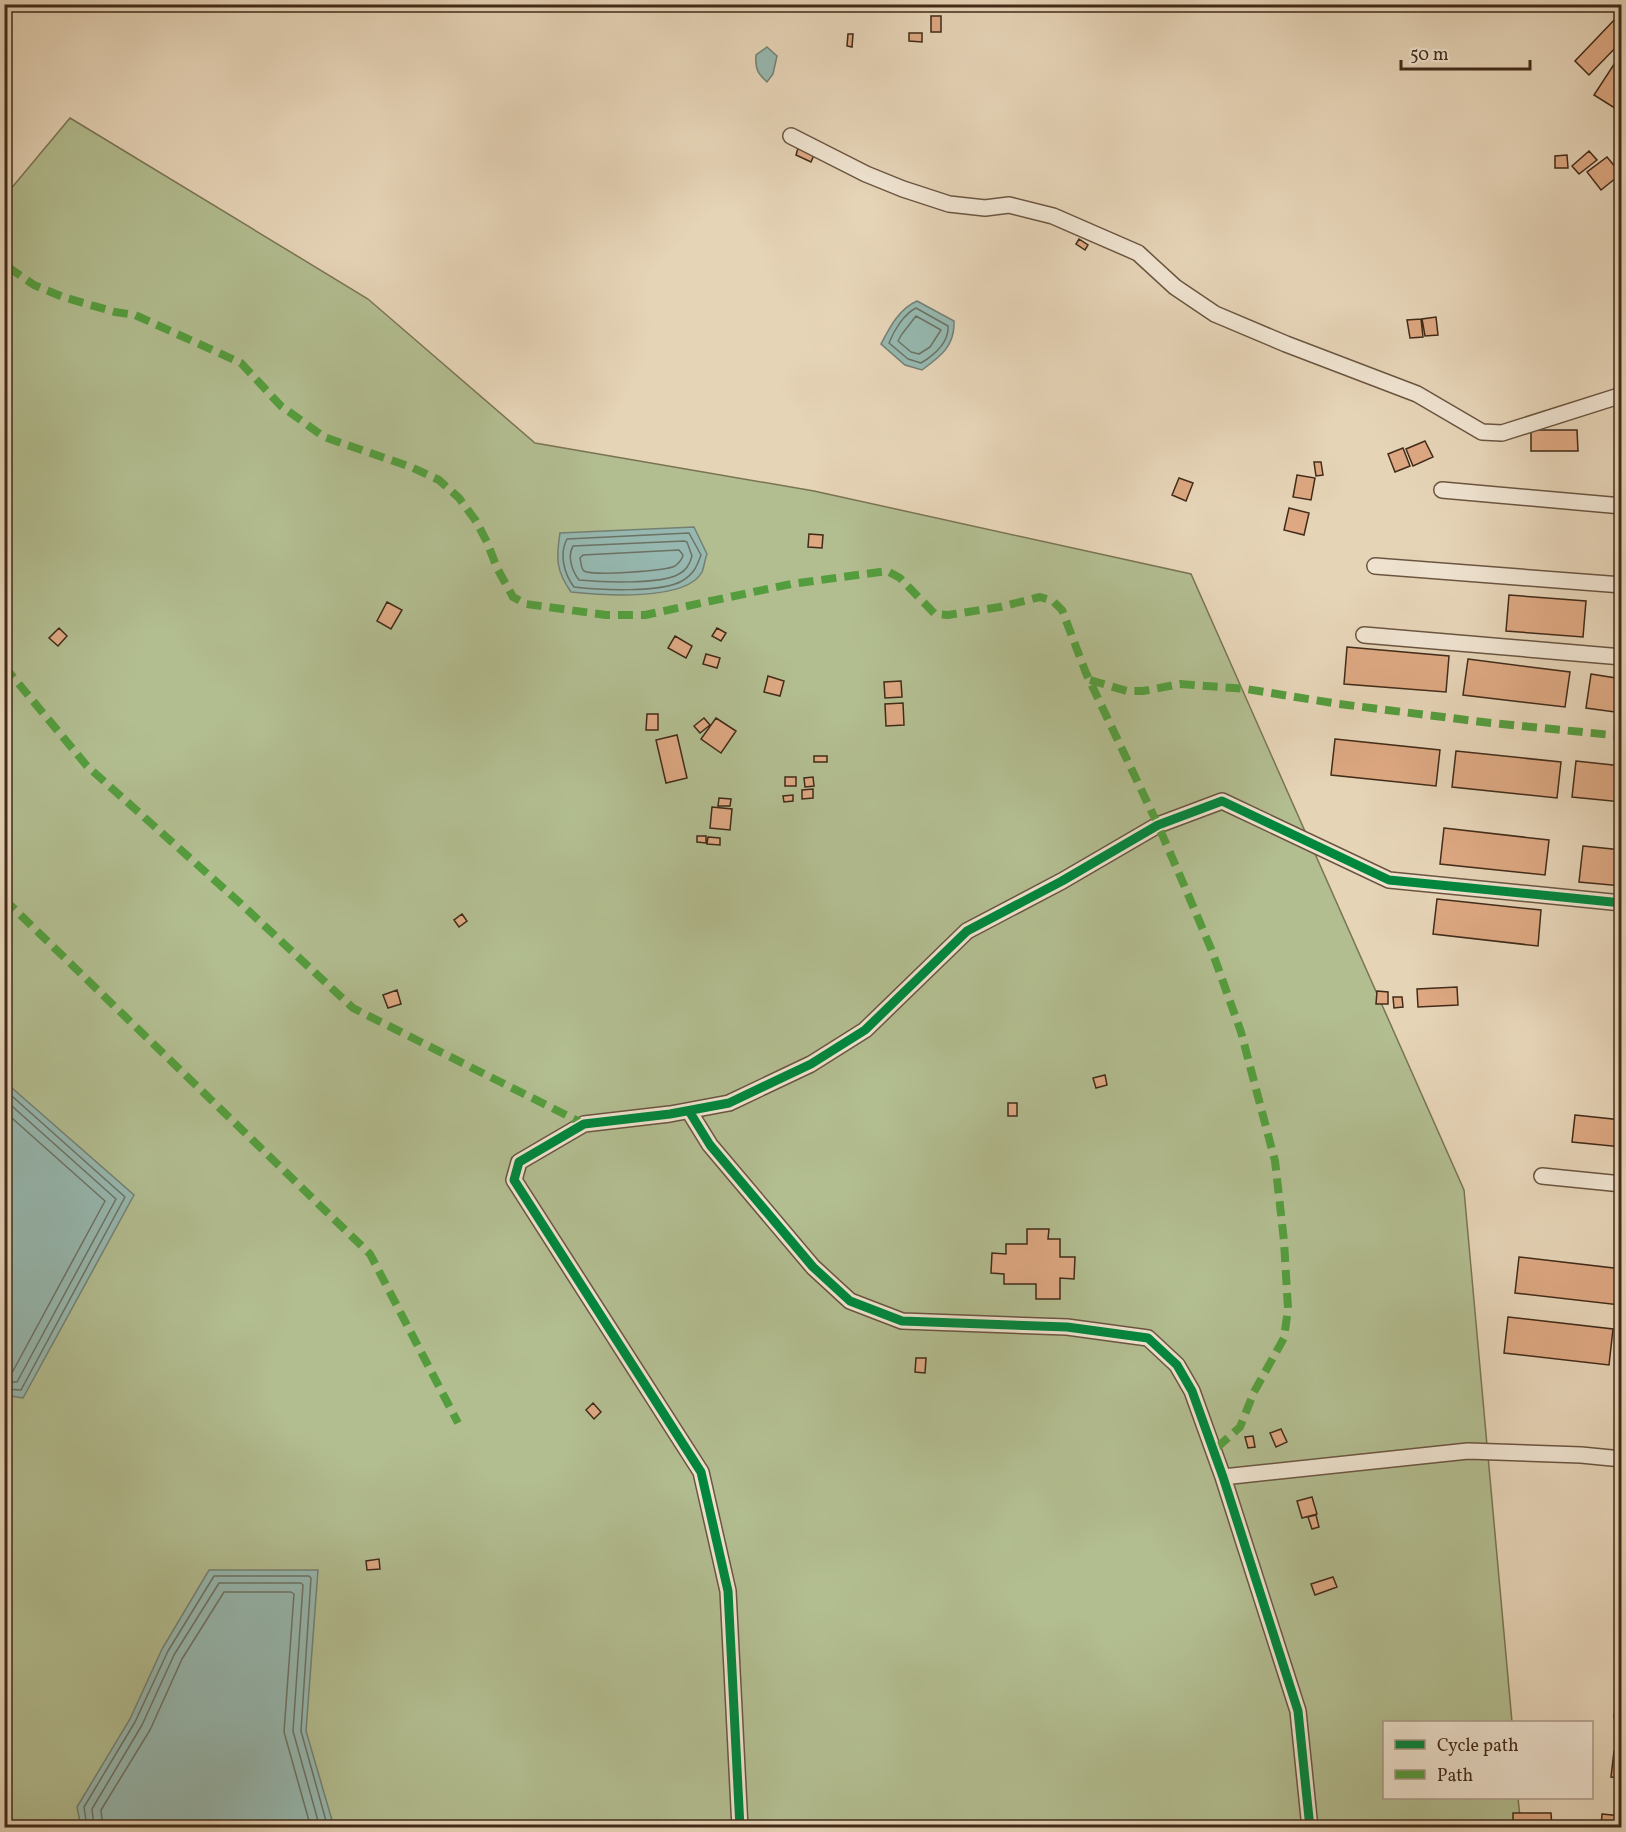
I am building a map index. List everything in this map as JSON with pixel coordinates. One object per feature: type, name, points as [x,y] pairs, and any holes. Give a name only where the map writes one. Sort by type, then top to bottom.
[{"type":"street","points":[[791,136],[866,174],[949,204],[985,208],[1009,205],[1053,216],[1101,236],[1138,253],[1175,287],[1215,314],[1417,394],[1482,432],[1502,433],[1622,395]]},
{"type":"street","points":[[1442,490],[1622,506]]},
{"type":"street","points":[[1375,566],[1622,585]]},
{"type":"street","points":[[1364,635],[1622,657]]},
{"type":"street","points":[[741,1827],[728,1591],[701,1472],[514,1180],[519,1162],[584,1124],[689,1111],[729,1103],[811,1064],[865,1030],[967,931],[1158,825],[1222,801],[1389,880],[1622,903]]},
{"type":"street","points":[[689,1111],[710,1145],[813,1267],[850,1301],[902,1321],[1067,1328],[1148,1338],[1177,1365],[1192,1391],[1223,1477],[1298,1711],[1310,1827]]},
{"type":"street","points":[[1542,1176],[1622,1184]]},
{"type":"street","points":[[1223,1477],[1468,1451],[1581,1455],[1622,1459]]},
{"type":"green space","points":[[70,118],[368,299],[535,443],[814,491],[1191,574],[1464,1190],[1512,1721],[1383,1721],[1383,1799],[1518,1799],[1521,1827],[5,1827],[4,197]]},
{"type":"water","points":[[767,47],[777,56],[773,74],[767,82],[757,70],[756,55]]},
{"type":"water","points":[[917,301],[954,321],[954,330],[946,350],[922,370],[905,365],[881,344],[900,314]]},
{"type":"water","points":[[694,527],[707,554],[702,572],[693,582],[679,588],[661,592],[621,595],[571,592],[562,577],[558,564],[560,533]]},
{"type":"water","points":[[4,1081],[134,1195],[23,1398],[5,1395]]},
{"type":"water","points":[[209,1570],[318,1570],[306,1731],[334,1827],[81,1827],[77,1807],[130,1719],[162,1649]]},
{"type":"building","points":[[931,16],[941,16],[941,32],[931,32]]},
{"type":"building","points":[[1617,17],[1622,21],[1622,41],[1589,75],[1575,61]]},
{"type":"building","points":[[909,33],[922,33],[922,42],[909,41]]},
{"type":"building","points":[[848,34],[853,34],[852,47],[847,46]]},
{"type":"building","points":[[1622,52],[1622,112],[1621,112],[1594,95]]},
{"type":"building","points":[[798,148],[814,155],[811,162],[796,155]]},
{"type":"building","points":[[1589,151],[1597,160],[1579,174],[1572,166]]},
{"type":"building","points":[[1567,155],[1568,168],[1555,168],[1555,156]]},
{"type":"building","points":[[1607,157],[1621,174],[1601,190],[1587,172]]},
{"type":"building","points":[[1079,239],[1088,245],[1085,250],[1076,244]]},
{"type":"building","points":[[1436,317],[1438,335],[1425,336],[1422,319]]},
{"type":"building","points":[[1421,319],[1423,337],[1410,338],[1407,320]]},
{"type":"building","points":[[1531,430],[1577,430],[1578,451],[1531,451]]},
{"type":"building","points":[[1425,441],[1433,457],[1413,466],[1406,449]]},
{"type":"building","points":[[1403,448],[1410,466],[1395,472],[1388,454]]},
{"type":"building","points":[[1314,462],[1321,462],[1323,475],[1316,476]]},
{"type":"building","points":[[1297,475],[1315,478],[1311,500],[1293,497]]},
{"type":"building","points":[[1179,478],[1193,483],[1186,501],[1172,495]]},
{"type":"building","points":[[1289,508],[1309,513],[1304,535],[1284,530]]},
{"type":"building","points":[[809,534],[823,535],[822,548],[808,547]]},
{"type":"building","points":[[1509,595],[1586,601],[1583,637],[1506,631]]},
{"type":"building","points":[[387,602],[402,610],[391,629],[377,621]]},
{"type":"building","points":[[59,628],[67,636],[58,646],[49,638]]},
{"type":"building","points":[[717,628],[726,633],[721,641],[712,636]]},
{"type":"building","points":[[675,636],[692,646],[686,658],[668,648]]},
{"type":"building","points":[[1347,647],[1449,656],[1446,692],[1344,684]]},
{"type":"building","points":[[706,654],[720,658],[717,668],[703,664]]},
{"type":"building","points":[[1468,659],[1570,672],[1565,707],[1463,695]]},
{"type":"building","points":[[1591,674],[1622,679],[1622,713],[1586,708]]},
{"type":"building","points":[[768,676],[784,681],[780,696],[764,692]]},
{"type":"building","points":[[901,681],[902,697],[885,698],[884,682]]},
{"type":"building","points":[[903,703],[904,725],[886,726],[885,704]]},
{"type":"building","points":[[647,714],[658,714],[658,730],[646,730]]},
{"type":"building","points":[[704,718],[710,725],[700,733],[694,726]]},
{"type":"building","points":[[716,718],[736,731],[721,753],[701,739]]},
{"type":"building","points":[[677,735],[687,778],[666,783],[656,740]]},
{"type":"building","points":[[1335,739],[1440,750],[1436,786],[1331,775]]},
{"type":"building","points":[[1456,751],[1561,762],[1557,798],[1452,787]]},
{"type":"building","points":[[814,756],[827,756],[827,762],[814,762]]},
{"type":"building","points":[[1576,761],[1622,766],[1622,802],[1572,797]]},
{"type":"building","points":[[785,777],[796,777],[796,786],[785,786]]},
{"type":"building","points":[[813,777],[814,786],[805,787],[804,778]]},
{"type":"building","points":[[813,789],[813,798],[802,799],[802,790]]},
{"type":"building","points":[[793,795],[793,801],[784,802],[783,796]]},
{"type":"building","points":[[719,798],[731,799],[730,806],[718,806]]},
{"type":"building","points":[[712,807],[732,809],[730,830],[710,828]]},
{"type":"building","points":[[1444,828],[1549,840],[1545,875],[1440,864]]},
{"type":"building","points":[[697,836],[706,836],[706,843],[697,842]]},
{"type":"building","points":[[708,837],[720,838],[720,845],[707,844]]},
{"type":"building","points":[[1583,846],[1622,850],[1622,886],[1579,882]]},
{"type":"building","points":[[1437,899],[1541,910],[1538,946],[1433,934]]},
{"type":"building","points":[[462,914],[467,921],[459,927],[454,920]]},
{"type":"building","points":[[1457,987],[1458,1005],[1418,1007],[1417,989]]},
{"type":"building","points":[[397,990],[401,1004],[388,1008],[383,995]]},
{"type":"building","points":[[1377,991],[1388,992],[1388,1004],[1376,1004]]},
{"type":"building","points":[[1393,997],[1402,997],[1403,1007],[1394,1008]]},
{"type":"building","points":[[1105,1075],[1107,1085],[1096,1088],[1093,1078]]},
{"type":"building","points":[[1008,1103],[1017,1103],[1017,1116],[1008,1116]]},
{"type":"building","points":[[1575,1115],[1622,1120],[1622,1147],[1572,1142]]},
{"type":"building","points":[[1027,1229],[1049,1229],[1048,1239],[1060,1239],[1060,1257],[1075,1257],[1074,1279],[1060,1278],[1060,1299],[1036,1299],[1036,1284],[1004,1284],[1004,1274],[991,1273],[992,1253],[1006,1254],[1006,1244],[1027,1244]]},
{"type":"building","points":[[1519,1257],[1622,1269],[1620,1305],[1515,1293]]},
{"type":"building","points":[[1508,1317],[1613,1329],[1609,1365],[1504,1353]]},
{"type":"building","points":[[916,1358],[926,1358],[925,1373],[915,1372]]},
{"type":"building","points":[[593,1403],[601,1412],[594,1419],[586,1410]]},
{"type":"building","points":[[1281,1429],[1287,1442],[1276,1447],[1270,1433]]},
{"type":"building","points":[[1253,1436],[1255,1447],[1248,1448],[1245,1437]]},
{"type":"building","points":[[1312,1497],[1317,1514],[1302,1518],[1297,1501]]},
{"type":"building","points":[[1316,1515],[1319,1527],[1312,1529],[1308,1517]]},
{"type":"building","points":[[379,1559],[380,1569],[367,1570],[366,1561]]},
{"type":"building","points":[[1333,1577],[1337,1587],[1315,1595],[1311,1584]]},
{"type":"building","points":[[1617,1691],[1622,1691],[1622,1718],[1614,1717]]},
{"type":"building","points":[[1614,1751],[1622,1752],[1622,1778],[1611,1777]]},
{"type":"building","points":[[1513,1813],[1551,1813],[1552,1828],[1513,1828]]},
{"type":"building","points":[[1602,1814],[1622,1816],[1622,1828],[1601,1828]]},
{"type":"marked path","points":[[8,267],[34,285],[63,297],[115,312],[135,315],[241,363],[281,406],[324,437],[411,467],[439,480],[459,498],[476,521],[513,597],[526,604],[606,615],[645,615],[791,584],[887,571],[900,578],[935,614],[948,615],[1000,607],[1040,597],[1053,601],[1062,610],[1086,673],[1158,825],[1212,951],[1241,1032],[1275,1161],[1284,1241],[1288,1309],[1284,1338],[1254,1392],[1240,1427],[1213,1451]]},
{"type":"marked path","points":[[4,666],[87,766],[353,1008],[584,1124]]},
{"type":"marked path","points":[[1090,680],[1127,691],[1143,691],[1180,684],[1246,689],[1339,704],[1491,723],[1622,736]]},
{"type":"marked path","points":[[4,899],[370,1254],[458,1423]]},
{"type":"cycle path","points":[[740,1828],[728,1591],[701,1472],[514,1180],[519,1162],[584,1124],[670,1114],[729,1103],[811,1064],[865,1030],[967,931],[1062,881],[1158,825],[1222,801],[1389,880],[1622,903]]},
{"type":"cycle path","points":[[689,1111],[710,1145],[813,1267],[850,1301],[902,1321],[1067,1327],[1148,1338],[1177,1365],[1192,1391],[1223,1477],[1298,1711],[1310,1828]]}]
